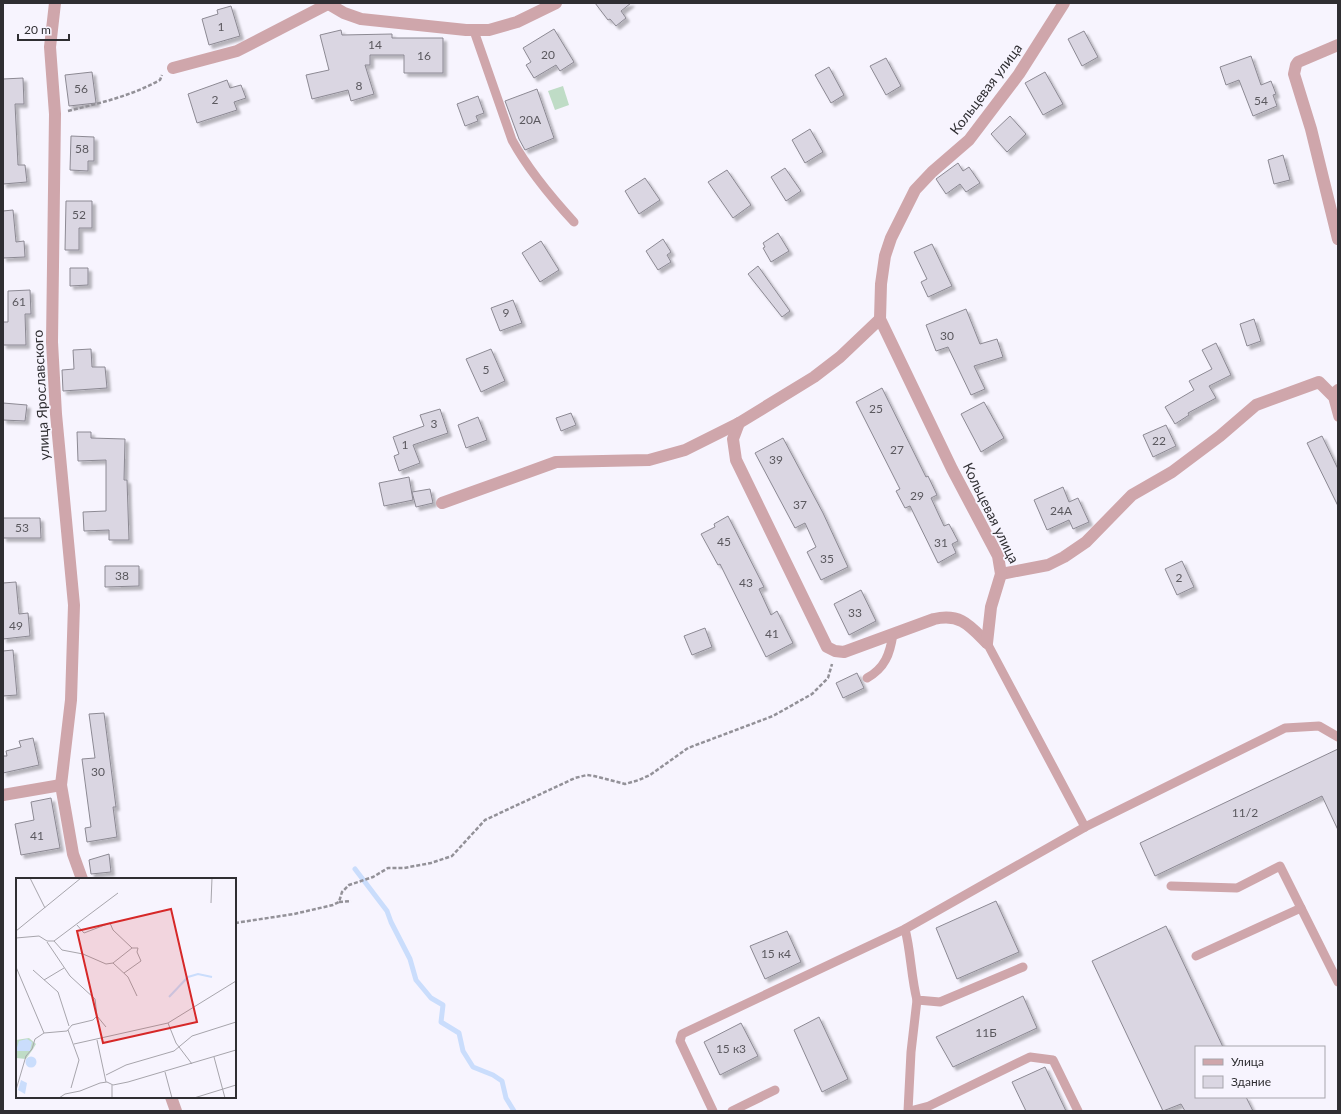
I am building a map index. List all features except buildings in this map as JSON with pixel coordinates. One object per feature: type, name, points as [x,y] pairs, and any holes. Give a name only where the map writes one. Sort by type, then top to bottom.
[{"type":"street","name":"улица Ярославского","points":[[55,3],[50,47],[55,114],[52,342],[56,422],[74,605],[70,700],[61,785],[73,854],[82,878]]},
{"type":"street","points":[[173,68],[237,51],[328,4],[361,19],[474,31],[502,28],[556,3]]},
{"type":"street","name":"Кольцевая улица","points":[[1064,3],[1019,74],[969,140],[932,172],[915,190],[891,238],[886,256],[879,299],[880,319],[952,469],[996,551],[1001,574],[1048,565],[1079,548],[1132,495],[1172,472],[1220,436],[1256,405],[1319,382],[1335,393]]},
{"type":"street","points":[[1338,45],[1298,62],[1294,74],[1312,129],[1338,239]]},
{"type":"street","points":[[442,503],[556,462],[649,460],[666,457],[685,450],[739,423],[814,376],[840,357],[880,319]]},
{"type":"street","points":[[739,423],[733,439],[736,460],[825,645],[835,652],[844,652],[934,619],[953,618],[969,624],[988,643]]},
{"type":"street","points":[[988,643],[991,607],[1001,574]]},
{"type":"street","points":[[3,795],[61,785]]},
{"type":"street","points":[[171,1098],[176,1111]]},
{"type":"lane","points":[[474,31],[512,140],[521,157],[546,191],[574,222]]},
{"type":"lane","points":[[1335,393],[1338,417]]},
{"type":"lane","points":[[867,678],[876,672],[885,662],[889,655],[893,634]]},
{"type":"lane","points":[[988,643],[1086,827]]},
{"type":"lane","points":[[713,1111],[680,1041],[680,1035],[905,929],[1086,827],[1285,728],[1319,726],[1338,736]]},
{"type":"lane","points":[[1171,886],[1237,888],[1280,866],[1300,908],[1335,970],[1338,982]]},
{"type":"lane","points":[[1196,956],[1300,908]]},
{"type":"lane","points":[[905,929],[908,941],[912,979],[917,1000],[910,1052],[909,1111],[929,1106],[1030,1057],[1053,1060],[1078,1111]]},
{"type":"lane","points":[[917,1000],[940,1002],[1023,967]]},
{"type":"lane","points":[[732,1111],[775,1090]]},
{"type":"path","points":[[55,114],[120,98],[145,89],[160,80]]},
{"type":"path","points":[[339,902],[345,888],[349,885],[357,881],[373,877],[388,868],[431,863],[452,856],[485,820],[575,778],[587,775],[625,784],[639,780],[688,748],[773,716],[812,694],[828,678],[835,652]]},
{"type":"path","points":[[236,923],[320,909],[339,902],[351,902]]},
{"type":"green space","points":[[563,86],[569,105],[555,110],[548,91]]},
{"type":"waterway","points":[[355,869],[387,911],[410,959],[416,980],[431,998],[443,1005],[441,1022],[459,1033],[463,1051],[473,1067],[493,1075],[502,1081],[506,1098],[514,1111]]}]
